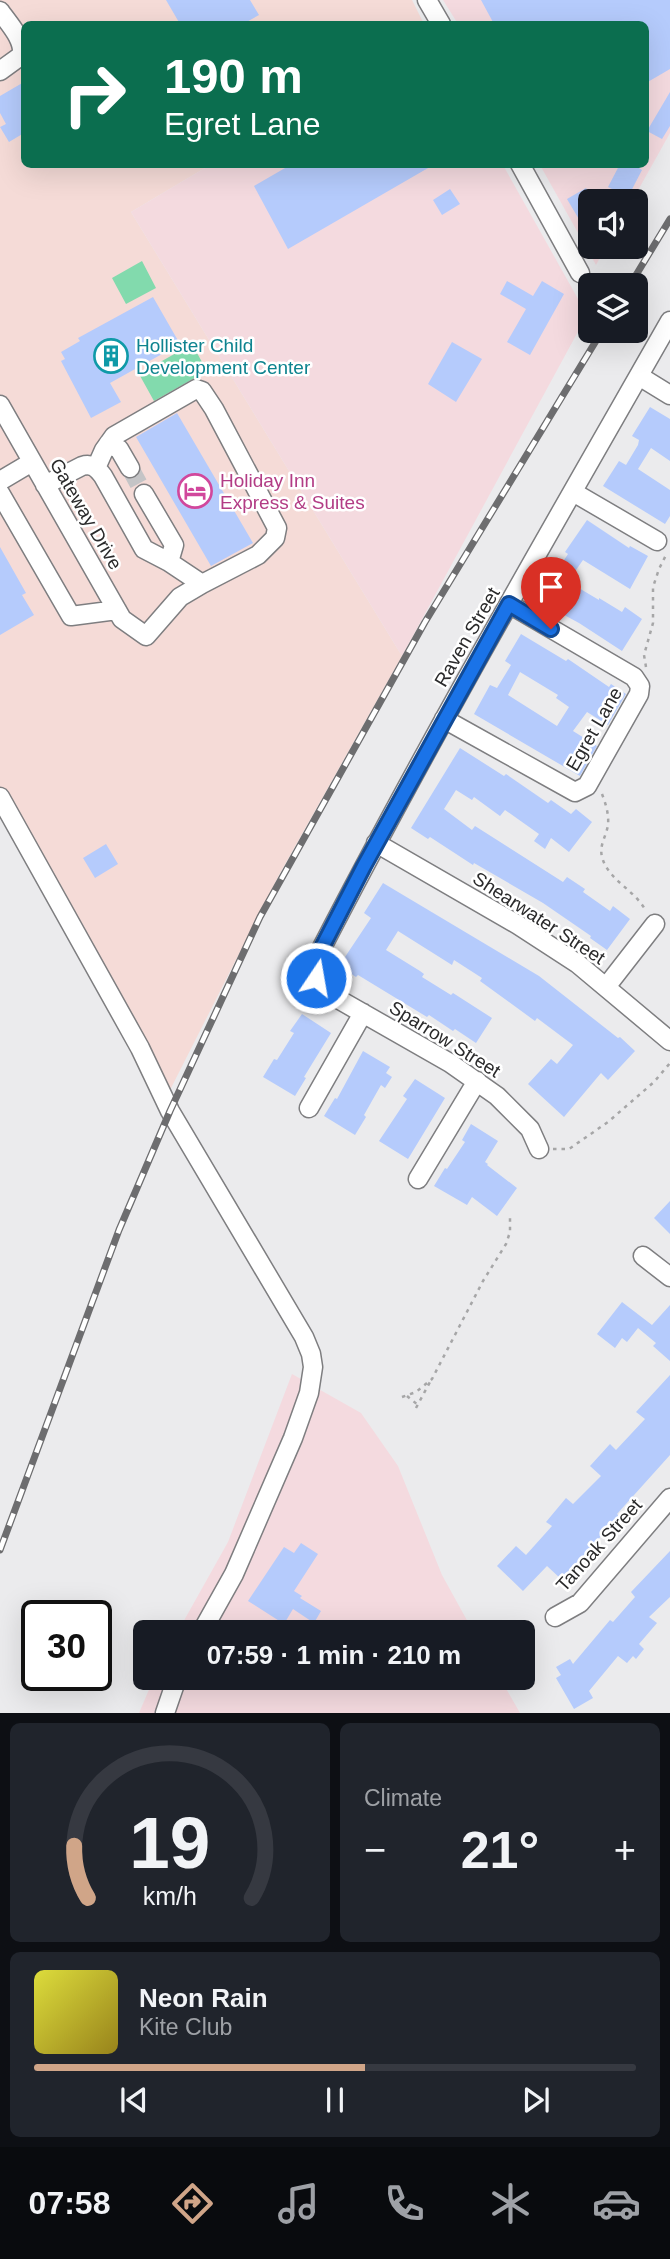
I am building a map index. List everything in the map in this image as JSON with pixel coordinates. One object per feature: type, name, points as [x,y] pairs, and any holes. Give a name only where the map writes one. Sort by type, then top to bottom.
[{"type":"street","points":[[427,0],[439,21]]},
{"type":"street","points":[[0,11],[21,43]]},
{"type":"street","points":[[0,71],[21,56]]},
{"type":"street","points":[[522,168],[580,272]]},
{"type":"street","name":"Raven Street","points":[[316,978],[316,959],[376,843],[670,321]]},
{"type":"street","points":[[639,376],[670,396]]},
{"type":"street","points":[[45,485],[82,466],[89,464],[96,468],[144,549],[202,584],[258,555],[275,538],[277,528],[202,391],[195,389],[114,436],[96,468]]},
{"type":"street","name":"Gateway Drive","points":[[0,405],[122,619],[146,636],[180,597],[202,584]]},
{"type":"street","points":[[108,444],[118,449],[130,468]]},
{"type":"street","points":[[0,481],[32,462]]},
{"type":"street","points":[[573,492],[664,545]]},
{"type":"street","points":[[0,493],[71,616],[117,610]]},
{"type":"street","points":[[144,494],[174,545],[169,562]]},
{"type":"street","name":"Egret Lane","points":[[444,719],[575,792],[583,789],[592,776],[639,694],[640,686],[634,677],[509,604]]},
{"type":"street","points":[[0,797],[140,1048],[170,1111],[304,1337],[311,1354],[312,1381],[293,1438],[234,1574],[208,1620]]},
{"type":"street","name":"Shearwater Street","points":[[376,843],[518,925],[579,964],[670,1041]]},
{"type":"street","points":[[606,987],[655,924]]},
{"type":"street","name":"Sparrow Street","points":[[316,978],[324,991],[450,1063],[477,1082],[516,1113],[530,1129],[539,1149]]},
{"type":"street","points":[[309,1108],[363,1013]]},
{"type":"street","points":[[418,1179],[477,1082]]},
{"type":"street","points":[[643,1256],[670,1277]]},
{"type":"street","name":"Tanoak Street","points":[[555,1617],[580,1603],[670,1498]]},
{"type":"street","points":[[165,1713],[173,1690]]},
{"type":"path","points":[[640,686],[646,677],[645,655],[653,623],[653,587],[664,545]]},
{"type":"path","points":[[592,776],[604,799],[608,817],[601,850],[604,864],[613,876],[637,897],[655,924]]},
{"type":"path","points":[[539,1149],[569,1149],[614,1118],[654,1082],[670,1063]]},
{"type":"path","points":[[407,1396],[417,1406],[506,1244],[510,1232],[510,1217]]},
{"type":"path","points":[[402,1397],[416,1392],[432,1379]]},
{"type":"shaded area","points":[[0,0],[412,0],[422,21],[21,21],[21,168],[205,168],[131,212],[402,656],[279,875],[170,1090],[0,799]]},
{"type":"shaded area","points":[[443,0],[670,0],[670,133],[639,189],[578,189],[578,233],[542,168],[649,168],[649,21],[456,21]]},
{"type":"shaded area","points":[[205,168],[505,168],[578,299],[578,332],[402,656],[131,212]]},
{"type":"shaded area","points":[[292,1374],[361,1413],[398,1466],[442,1575],[467,1620],[184,1620],[228,1542]]},
{"type":"shaded area","points":[[149,1690],[507,1690],[520,1713],[139,1713]]},
{"type":"green space","points":[[142,261],[156,288],[126,304],[112,278]]},
{"type":"green space","points":[[192,344],[207,371],[154,401],[139,374]]},
{"type":"building","points":[[166,0],[250,0],[259,15],[248,21],[178,21]]},
{"type":"building","points":[[481,0],[670,0],[670,69],[649,81],[649,21],[492,21]]},
{"type":"building","points":[[21,84],[21,135],[9,142],[0,127],[6,124],[0,113],[0,96]]},
{"type":"building","points":[[670,92],[670,126],[662,139],[649,132]]},
{"type":"building","points":[[285,168],[428,168],[288,249],[254,186]]},
{"type":"building","points":[[618,168],[642,170],[632,189],[608,187]]},
{"type":"building","points":[[450,189],[460,204],[442,215],[433,200]]},
{"type":"building","points":[[578,193],[578,218],[567,199]]},
{"type":"building","points":[[507,281],[533,296],[542,281],[564,294],[530,355],[507,342],[526,309],[500,294]]},
{"type":"building","name":"Hollister Child Development Center","points":[[153,297],[180,344],[110,383],[121,402],[91,418],[61,361],[65,359],[61,352],[80,341],[78,338]]},
{"type":"building","points":[[452,342],[482,359],[456,402],[428,384]]},
{"type":"building","points":[[650,407],[670,419],[670,461],[651,448],[638,469],[670,490],[670,516],[665,524],[603,486],[619,461],[626,465],[638,445],[639,440],[632,436]]},
{"type":"building","name":"Holiday Inn Express & Suites","points":[[177,413],[253,543],[211,566],[136,437]]},
{"type":"building","points":[[587,520],[629,548],[630,546],[648,556],[630,589],[583,560],[569,580],[599,600],[622,612],[625,607],[642,619],[622,651],[579,623],[537,601]]},
{"type":"building","points":[[0,547],[26,593],[22,595],[34,615],[0,635]]},
{"type":"building","points":[[521,634],[566,661],[568,659],[609,687],[611,684],[626,694],[608,725],[587,712],[573,731],[597,746],[580,776],[474,714],[490,685],[497,688],[511,665],[505,661]],"holes":[[[520,672],[558,695],[556,698],[569,707],[557,726],[508,695]]]},
{"type":"building","points":[[460,748],[504,776],[506,774],[548,803],[551,800],[571,814],[576,809],[592,822],[569,852],[551,838],[545,849],[534,841],[539,834],[505,810],[500,816],[474,797],[472,800],[456,790],[444,809],[472,830],[475,826],[563,882],[567,877],[610,911],[613,906],[630,919],[607,950],[543,903],[411,828]]},
{"type":"building","points":[[106,844],[118,864],[95,878],[83,858]]},
{"type":"building","points":[[383,883],[539,976],[635,1051],[608,1080],[601,1073],[564,1117],[528,1084],[551,1059],[557,1064],[573,1045],[480,981],[482,978],[454,960],[452,965],[398,931],[386,950],[424,974],[422,977],[492,1018],[476,1043],[339,966],[371,918],[364,913]]},
{"type":"building","points":[[302,1014],[331,1033],[295,1096],[263,1077],[294,1033],[290,1031]]},
{"type":"building","points":[[363,1051],[390,1067],[386,1073],[392,1077],[385,1088],[381,1085],[355,1135],[324,1116],[335,1098],[337,1099]]},
{"type":"building","points":[[415,1079],[445,1098],[408,1159],[379,1141],[407,1099],[403,1096]]},
{"type":"building","points":[[471,1124],[498,1141],[485,1162],[517,1188],[497,1216],[472,1197],[467,1205],[434,1186],[465,1142],[462,1140]]},
{"type":"building","points":[[670,1201],[670,1234],[654,1218]]},
{"type":"building","points":[[622,1302],[652,1325],[670,1305],[670,1361],[653,1346],[656,1343],[638,1328],[627,1342],[622,1338],[615,1348],[597,1334]]},
{"type":"building","points":[[670,1375],[670,1455],[561,1579],[547,1566],[523,1591],[497,1566],[516,1546],[526,1555],[552,1526],[546,1522],[566,1498],[573,1504],[601,1476],[590,1466],[610,1444],[616,1450],[645,1419],[636,1412]]},
{"type":"building","points":[[301,1543],[318,1554],[294,1591],[321,1611],[316,1620],[310,1620],[293,1609],[286,1620],[278,1620],[248,1601],[284,1547],[294,1553]]},
{"type":"building","points":[[670,1551],[670,1597],[649,1617],[657,1623],[639,1644],[644,1649],[636,1659],[633,1656],[627,1663],[618,1656],[589,1691],[593,1698],[574,1709],[556,1678],[561,1675],[556,1667],[570,1659],[573,1664],[610,1620],[613,1622],[635,1597],[631,1592]]},
{"type":"tunnel","points":[[130,468],[144,494]]},
{"type":"railway","points":[[637,273],[670,219]]},
{"type":"railway","points":[[0,1550],[119,1230],[170,1111],[260,917],[425,622],[595,343]]},
{"type":"place","name":"Hollister Child Development Center","points":[[111,356]]},
{"type":"place","name":"Holiday Inn Express & Suites","points":[[195,491]]},
{"type":"route","points":[[316,978],[316,959],[376,843],[509,604],[551,629]]}]
